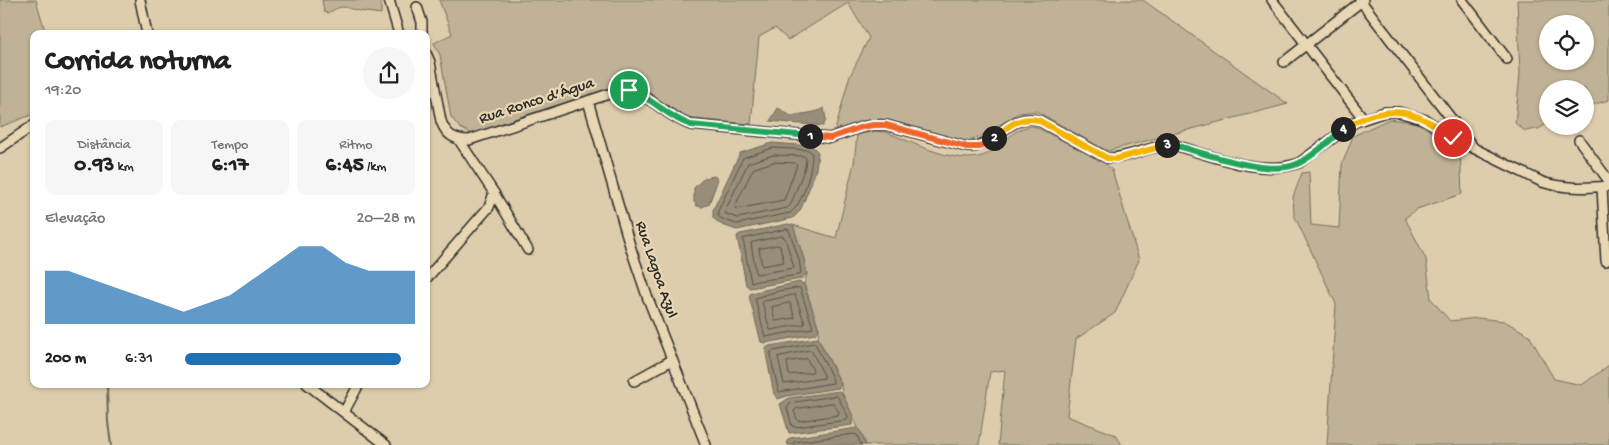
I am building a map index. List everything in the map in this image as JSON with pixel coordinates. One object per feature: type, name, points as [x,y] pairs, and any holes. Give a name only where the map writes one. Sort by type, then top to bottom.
[{"type":"street","points":[[140,0],[146,30]]},
{"type":"street","points":[[389,0],[398,30]]},
{"type":"street","points":[[1272,0],[1363,118]]},
{"type":"street","points":[[1284,62],[1362,0],[1474,149]]},
{"type":"street","points":[[1462,0],[1507,59]]},
{"type":"street","points":[[417,7],[422,22],[422,30]]},
{"type":"street","points":[[430,62],[444,129],[449,136],[459,140],[528,250]]},
{"type":"street","name":"Rua Ronco d’Água","points":[[459,140],[469,140],[621,90],[629,90],[638,93],[681,122],[691,125],[830,138],[862,127],[886,125],[974,148],[987,144],[1016,121],[1031,118],[1107,158],[1116,159],[1165,144],[1232,161],[1274,168],[1299,164],[1344,129],[1363,118],[1392,111],[1407,113],[1426,120],[1474,149],[1531,178],[1553,186],[1574,188],[1607,185]]},
{"type":"street","name":"Rua Lagoa Azul","points":[[588,102],[646,296],[706,445]]},
{"type":"street","points":[[0,148],[30,128]]},
{"type":"street","points":[[1579,140],[1607,185],[1606,261]]},
{"type":"street","points":[[430,274],[488,207],[494,193]]},
{"type":"street","points":[[634,380],[672,360]]},
{"type":"street","points":[[311,388],[386,445]]},
{"type":"street","points":[[344,412],[357,388]]},
{"type":"shaded area","points":[[0,0],[36,0],[45,30],[30,30],[30,116],[0,127]]},
{"type":"shaded area","points":[[322,0],[381,0],[381,14],[344,7],[328,13],[324,12]]},
{"type":"shaded area","points":[[439,0],[1143,0],[1288,104],[1107,151],[1036,111],[1019,113],[981,136],[964,141],[881,119],[862,121],[835,131],[849,78],[869,38],[848,3],[788,40],[775,28],[759,37],[751,124],[684,118],[639,89],[619,86],[497,125],[474,135],[460,128],[451,117],[440,55],[434,43],[452,34]]},
{"type":"shaded area","points":[[1517,0],[1609,0],[1609,100],[1594,104],[1594,80],[1539,80],[1539,128],[1525,131],[1515,123],[1520,74]]},
{"type":"shaded area","points":[[1389,119],[1416,122],[1460,149],[1462,194],[1417,209],[1405,218],[1426,259],[1431,299],[1450,321],[1478,318],[1504,321],[1529,335],[1554,379],[1582,385],[1609,365],[1609,445],[1327,445],[1336,304],[1294,215],[1293,197],[1302,173],[1309,172],[1311,225],[1339,228],[1342,165],[1353,136]]},
{"type":"shaded area","points":[[1034,126],[1104,162],[1112,170],[1139,260],[1115,313],[1076,339],[1067,416],[1116,435],[1122,445],[998,445],[1005,370],[990,372],[979,445],[866,445],[842,393],[841,384],[818,338],[819,329],[804,284],[807,274],[793,225],[836,238],[854,163],[857,135],[875,131],[886,132],[937,152],[965,158],[978,157],[989,153],[1019,130]]},
{"type":"water","points":[[778,108],[791,116],[824,108],[826,120],[823,126],[770,121]]},
{"type":"water","points":[[772,143],[812,146],[818,152],[816,169],[800,211],[793,218],[737,230],[722,225],[713,218],[713,210],[740,153]]},
{"type":"water","points":[[714,176],[718,179],[709,204],[702,207],[697,206],[694,202],[694,188],[704,178]]},
{"type":"water","points":[[788,224],[793,225],[807,274],[801,279],[750,288],[746,285],[737,236]]},
{"type":"water","points":[[799,282],[804,284],[819,329],[815,334],[765,343],[761,342],[749,296],[751,293]]},
{"type":"water","points":[[818,338],[841,384],[839,388],[778,399],[774,394],[765,349],[769,346]]},
{"type":"water","points":[[839,391],[842,393],[853,416],[852,425],[789,433],[780,404],[789,398]]},
{"type":"water","points":[[857,428],[861,432],[866,445],[788,445],[787,441],[790,438]]},
{"type":"waterway","points":[[107,388],[111,445]]},
{"type":"route","points":[[629,90],[638,93],[681,122],[691,125],[830,138],[862,127],[886,125],[974,148],[987,144],[1016,121],[1031,118],[1107,158],[1116,159],[1165,144],[1265,168],[1299,164],[1355,122],[1385,112],[1407,113],[1426,120],[1453,138]]}]
